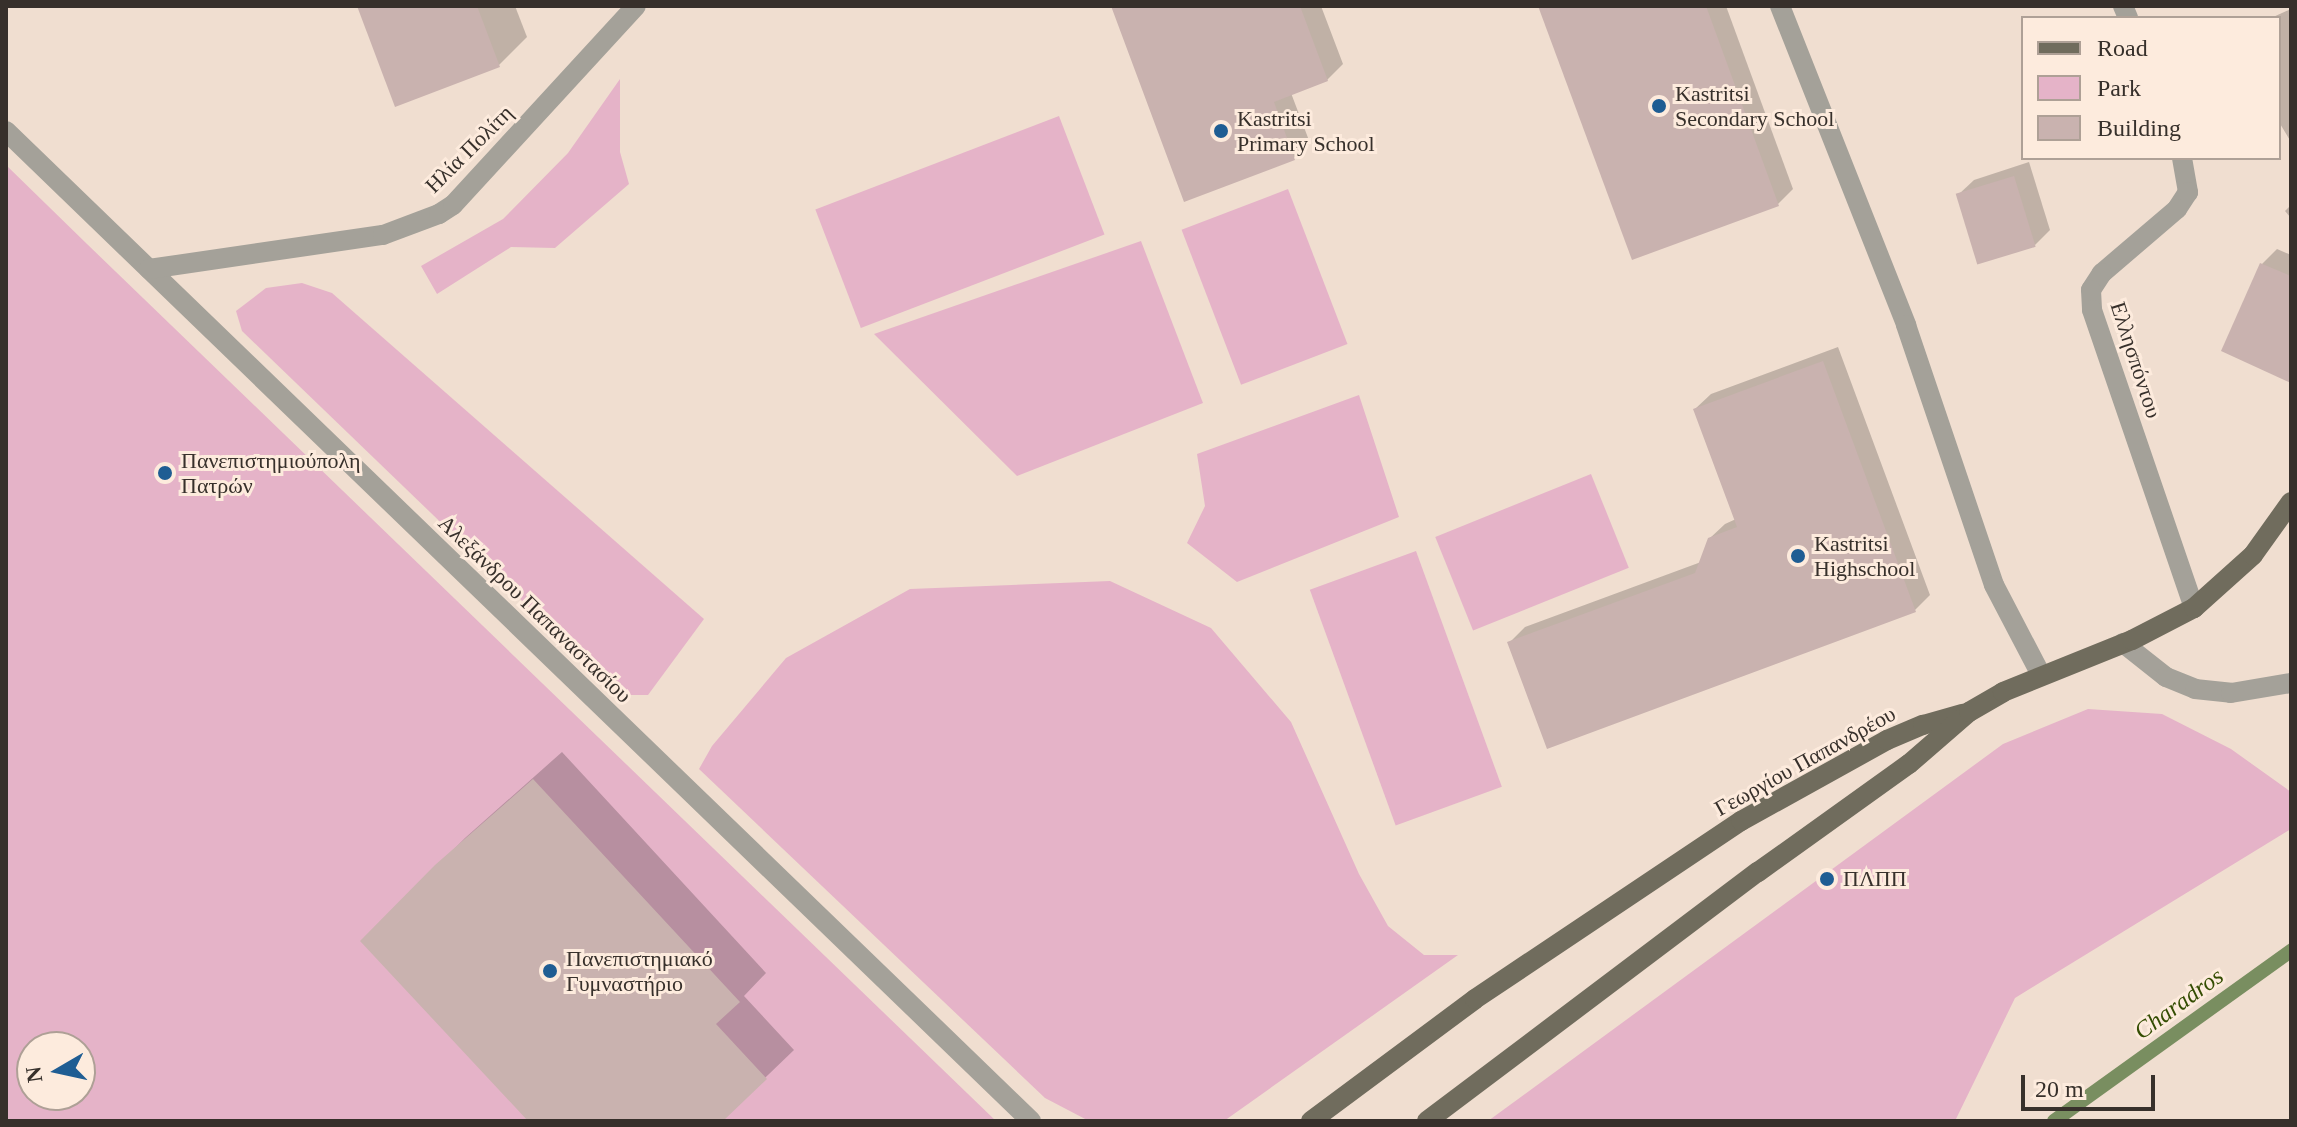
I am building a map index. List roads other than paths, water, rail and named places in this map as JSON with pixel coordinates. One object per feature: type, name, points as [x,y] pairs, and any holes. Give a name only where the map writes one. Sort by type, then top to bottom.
[{"type":"main road","points":[[1427,1121],[1758,872],[1909,764],[1969,712],[2041,675],[2123,643],[2194,608],[2253,555],[2291,502]]},
{"type":"main road","name":"Γεωργίου Παπανδρέου","points":[[1311,1121],[1487,990],[1741,821],[1887,740],[1923,725],[1969,712]]},
{"type":"street","name":"Ηλία Πολίτη","points":[[149,269],[383,235],[439,214],[453,205],[636,6]]},
{"type":"street","points":[[1780,6],[1906,325],[1994,585],[2041,675]]},
{"type":"street","name":"Αλεξάνδρου Παπαναστασίου","points":[[6,131],[1031,1121]]},
{"type":"street","name":"Ελλησπόντου","points":[[2182,160],[2188,192],[2177,209],[2102,273],[2091,290],[2092,310],[2194,608]]},
{"type":"street","points":[[2123,643],[2166,677],[2195,689],[2231,693],[2291,683]]},
{"type":"waterway","name":"Charadros","points":[[2054,1121],[2291,951]]},
{"type":"place","name":"Kastritsi Secondary School","points":[[1659,106]]},
{"type":"place","name":"Kastritsi Primary School","points":[[1221,131]]},
{"type":"place","name":"Πανεπιστημιούπολη Πατρών","points":[[165,473]]},
{"type":"place","name":"Kastritsi Highschool","points":[[1798,556]]},
{"type":"place","name":"ΠΛΠΠ","points":[[1827,879]]},
{"type":"place","name":"Πανεπιστημιακό Γυμναστήριο","points":[[550,971]]}]
